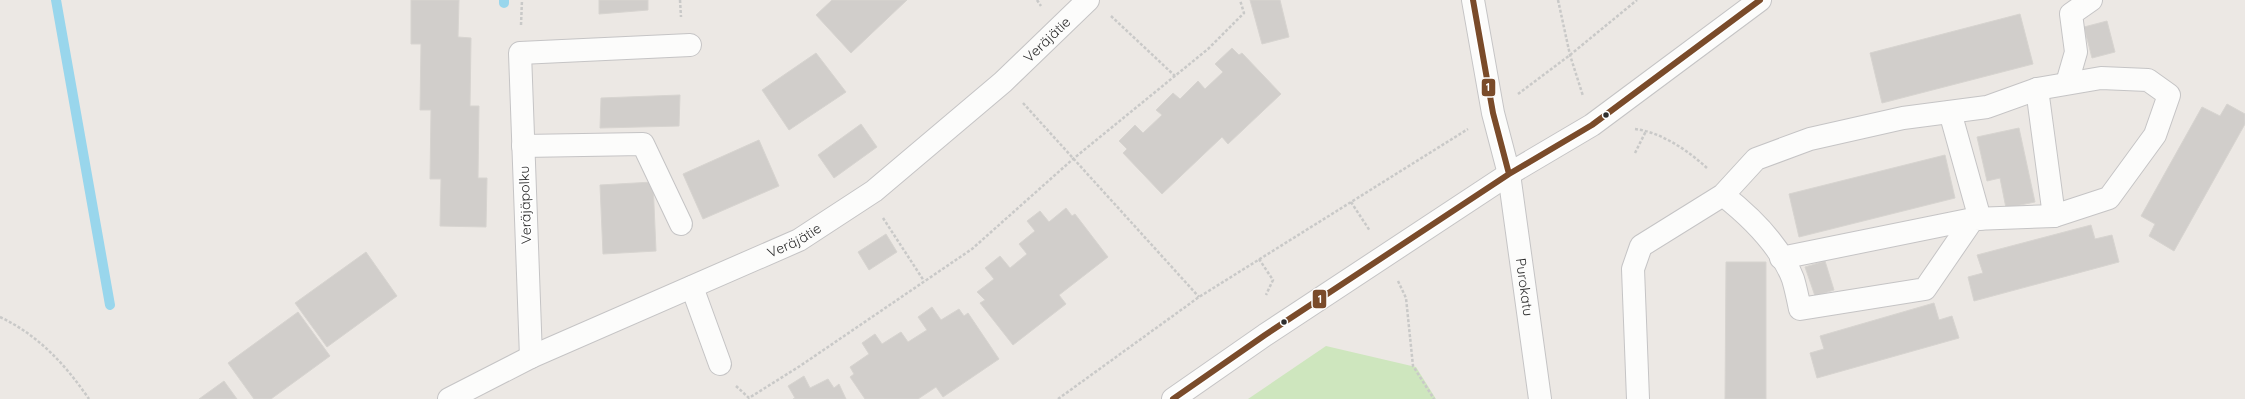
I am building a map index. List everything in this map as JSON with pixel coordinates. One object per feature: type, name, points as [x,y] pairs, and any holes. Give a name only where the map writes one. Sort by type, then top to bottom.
[{"type":"street","name":"Veräjätie","points":[[449,399],[531,357],[799,240],[868,194],[1004,82],[1088,0]]},
{"type":"street","name":"Purokatu","points":[[1473,0],[1493,113],[1509,174],[1540,399]]},
{"type":"street","points":[[1173,399],[1265,335],[1387,256],[1509,174],[1592,124],[1760,0]]},
{"type":"street","points":[[2067,83],[2076,52],[2071,14],[2090,0]]},
{"type":"street","name":"Veräjäpolku","points":[[531,357],[520,53],[690,45]]},
{"type":"street","points":[[1638,399],[1632,269],[1641,246],[1723,195],[1756,159],[1810,139],[1903,118],[1987,107],[2037,89],[2067,83],[2101,78],[2148,80],[2169,95],[2155,135],[2109,198],[2054,216],[1977,219],[1781,258]]},
{"type":"street","points":[[2037,89],[2054,216]]},
{"type":"street","points":[[1950,112],[1977,219]]},
{"type":"street","points":[[524,146],[643,144],[681,224]]},
{"type":"street","points":[[1723,195],[1742,210],[1773,243],[1792,278],[1800,309],[1924,289],[1977,219]]},
{"type":"street","points":[[692,287],[720,364]]},
{"type":"path","points":[[720,364],[733,384],[748,398],[800,366],[972,249],[1073,159],[1208,49],[1244,13],[1240,0]]},
{"type":"path","points":[[1058,399],[1199,297],[1493,113],[1570,55],[1637,0]]},
{"type":"path","points":[[1106,11],[1175,76]]},
{"type":"path","points":[[1004,82],[1199,297]]},
{"type":"path","points":[[1635,153],[1646,130]]},
{"type":"path","points":[[868,194],[924,281]]},
{"type":"path","points":[[1351,202],[1387,256],[1406,298],[1413,366],[1434,399]]},
{"type":"path","points":[[1260,259],[1272,280],[1266,295]]},
{"type":"path","points":[[0,317],[13,323],[49,349],[76,380],[89,399]]},
{"type":"green space","points":[[1326,346],[1416,367],[1436,399],[1248,399]]},
{"type":"building","points":[[411,0],[459,0],[458,37],[471,38],[470,106],[479,106],[478,178],[487,178],[486,227],[440,226],[441,179],[430,179],[431,110],[420,110],[421,44],[411,44]]},
{"type":"building","points":[[599,0],[648,0],[648,10],[599,14]]},
{"type":"building","points":[[832,0],[907,0],[851,53],[816,15]]},
{"type":"building","points":[[1250,0],[1280,0],[1289,37],[1262,44]]},
{"type":"building","points":[[2020,14],[2033,64],[1882,103],[1870,53]]},
{"type":"building","points":[[2107,21],[2115,52],[2092,58],[2084,27]]},
{"type":"building","points":[[1232,48],[1239,55],[1242,53],[1281,94],[1228,144],[1222,137],[1162,194],[1123,153],[1127,149],[1119,141],[1135,125],[1143,133],[1162,115],[1156,110],[1173,93],[1180,99],[1198,81],[1205,89],[1223,72],[1215,64]]},
{"type":"building","points":[[816,53],[846,92],[789,130],[762,90]]},
{"type":"building","points":[[680,95],[679,126],[600,128],[601,98]]},
{"type":"building","points":[[2227,104],[2245,114],[2245,124],[2174,251],[2149,236],[2155,224],[2141,216],[2202,107],[2220,116]]},
{"type":"building","points":[[861,124],[877,147],[834,178],[818,155]]},
{"type":"building","points":[[2019,128],[2035,202],[2006,208],[2000,178],[1987,181],[1977,137]]},
{"type":"building","points":[[759,140],[779,186],[703,219],[683,174]]},
{"type":"building","points":[[1945,155],[1955,198],[1799,237],[1789,194]]},
{"type":"building","points":[[653,182],[656,251],[603,254],[600,185]]},
{"type":"building","points":[[1066,208],[1072,216],[1075,214],[1108,257],[1059,295],[1066,304],[1013,345],[980,303],[985,300],[977,292],[994,279],[985,268],[1000,256],[1010,268],[1027,254],[1019,244],[1035,231],[1027,221],[1040,211],[1049,222]]},
{"type":"building","points":[[2091,225],[2095,239],[2112,235],[2119,262],[1974,301],[1968,277],[1983,273],[1977,255]]},
{"type":"building","points":[[886,234],[897,252],[869,270],[858,252]]},
{"type":"building","points":[[366,252],[397,296],[327,347],[295,303]]},
{"type":"building","points":[[1825,261],[1834,290],[1815,296],[1805,267]]},
{"type":"building","points":[[1726,262],[1766,262],[1766,399],[1725,399]]},
{"type":"building","points":[[1934,303],[1939,320],[1952,316],[1959,338],[1817,378],[1810,353],[1824,349],[1820,336]]},
{"type":"building","points":[[932,307],[941,320],[959,309],[964,316],[968,313],[999,359],[943,397],[936,387],[918,399],[865,399],[850,377],[854,374],[850,367],[869,354],[862,343],[875,334],[882,344],[901,332],[908,342],[927,330],[918,317]]},
{"type":"building","points":[[298,312],[330,356],[271,399],[254,399],[228,363]]},
{"type":"building","points":[[804,376],[810,388],[828,379],[834,388],[839,384],[846,399],[793,399],[795,398],[788,386]]},
{"type":"building","points":[[224,381],[237,399],[199,399]]},
{"type":"waterway","points":[[56,0],[110,305]]},
{"type":"transit line","name":"1","points":[[1473,0],[1493,113],[1509,174]]},
{"type":"transit line","name":"1","points":[[1173,399],[1265,335],[1509,174],[1592,125],[1760,0]]}]
